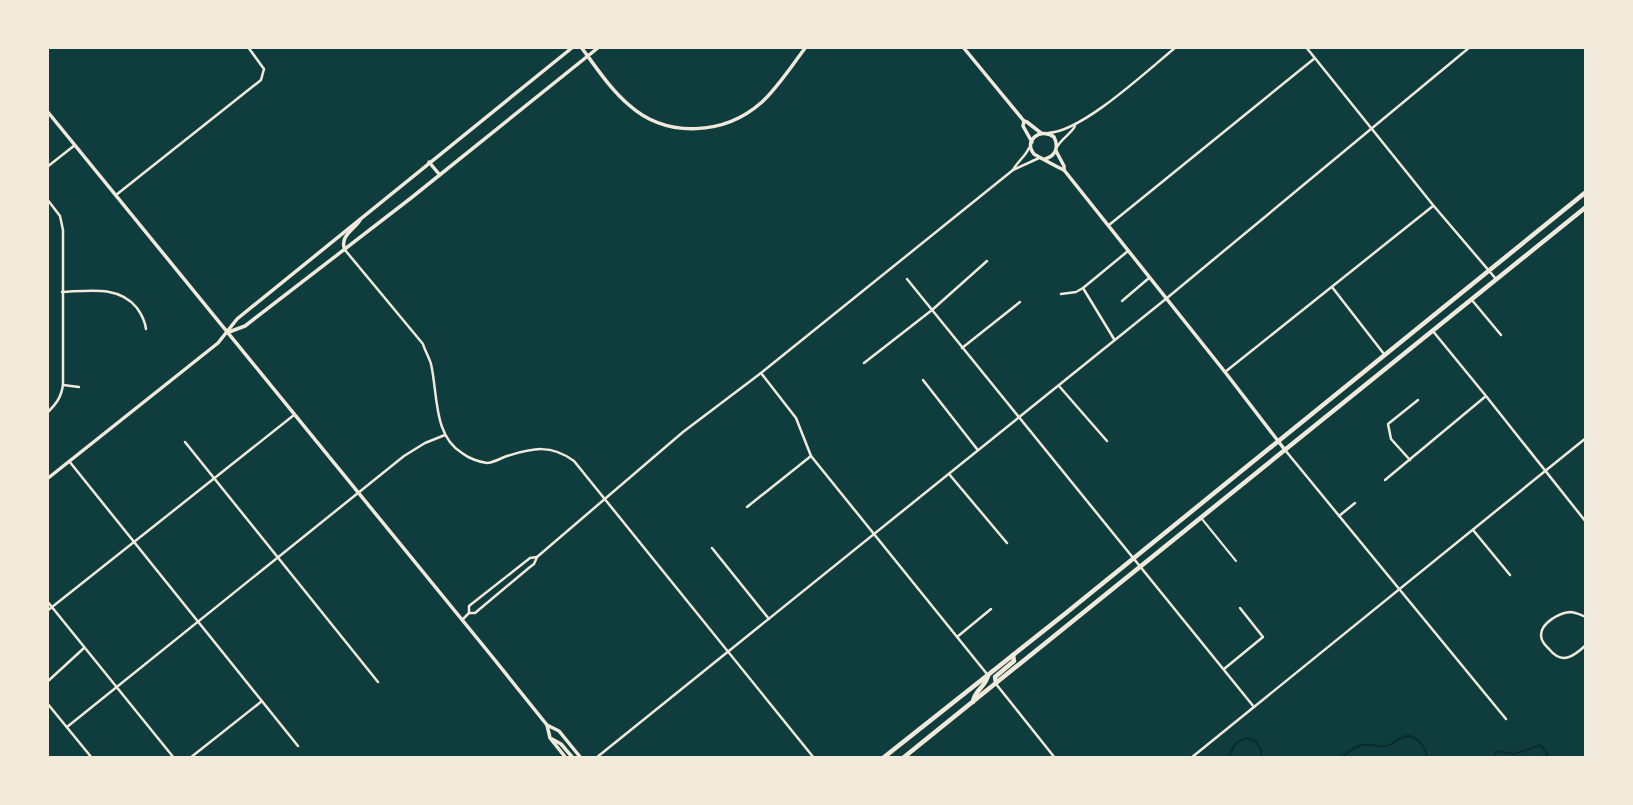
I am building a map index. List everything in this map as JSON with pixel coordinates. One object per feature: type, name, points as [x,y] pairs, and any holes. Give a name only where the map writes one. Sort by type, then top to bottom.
[{"type":"main road","points":[[47,479],[209,350],[237,320],[573,47]]},
{"type":"main road","points":[[581,47],[618,96],[638,112],[651,120],[668,125],[701,129],[737,120],[748,113],[764,100],[806,47]]},
{"type":"main road","points":[[227,333],[245,326],[345,250],[599,47]]},
{"type":"main road","points":[[963,47],[1024,121],[1041,133]]},
{"type":"main road","points":[[47,111],[547,725],[559,731],[581,758]]},
{"type":"main road","points":[[1024,121],[1023,126],[1034,154],[1064,170],[1285,450]]},
{"type":"main road","points":[[1031,143],[1035,136],[1041,133],[1054,137],[1064,170]]},
{"type":"main road","points":[[1045,159],[1056,149]]},
{"type":"main road","points":[[429,162],[440,175]]},
{"type":"main road","points":[[883,758],[1586,192]]},
{"type":"main road","points":[[903,758],[1586,207]]},
{"type":"main road","points":[[345,250],[342,245],[344,239],[361,218]]},
{"type":"main road","points":[[996,684],[995,677],[1014,661],[1013,654]]},
{"type":"main road","points":[[973,702],[974,696],[986,684],[988,675]]},
{"type":"main road","points":[[547,725],[550,738],[566,758]]},
{"type":"main road","points":[[550,738],[561,744],[573,758]]},
{"type":"street","points":[[116,195],[261,80],[264,69],[247,47]]},
{"type":"street","points":[[1048,133],[1075,126],[1130,87],[1176,47]]},
{"type":"street","points":[[1306,47],[1496,279]]},
{"type":"street","points":[[596,758],[1059,386],[1373,130],[1470,47]]},
{"type":"street","points":[[1109,225],[1315,58]]},
{"type":"street","points":[[1056,149],[1075,126]]},
{"type":"street","points":[[1013,170],[1023,159],[1031,143]]},
{"type":"street","points":[[47,167],[75,145]]},
{"type":"street","points":[[469,613],[475,613],[534,564],[537,557],[683,432],[761,373],[1013,170],[1039,158]]},
{"type":"street","points":[[47,199],[62,223],[63,385],[57,403],[47,413]]},
{"type":"street","points":[[1225,372],[1433,205]]},
{"type":"street","points":[[345,250],[423,344],[430,362],[441,425],[457,451],[488,463],[524,451],[552,449],[574,461],[814,758]]},
{"type":"street","points":[[1061,294],[1083,288],[1129,250]]},
{"type":"street","points":[[864,363],[932,310],[987,261]]},
{"type":"street","points":[[1122,300],[1150,277]]},
{"type":"street","points":[[907,279],[1254,706]]},
{"type":"street","points":[[1332,287],[1385,355]]},
{"type":"street","points":[[1083,288],[1115,340]]},
{"type":"street","points":[[62,292],[106,291],[122,295],[140,312],[146,329]]},
{"type":"street","points":[[1471,299],[1502,335]]},
{"type":"street","points":[[962,348],[1020,302]]},
{"type":"street","points":[[1432,330],[1586,522]]},
{"type":"street","points":[[761,373],[796,418],[811,456],[988,675]]},
{"type":"street","points":[[923,380],[978,450]]},
{"type":"street","points":[[63,385],[79,387]]},
{"type":"street","points":[[1059,386],[1107,441]]},
{"type":"street","points":[[1385,480],[1486,396]]},
{"type":"street","points":[[1410,460],[1391,439],[1388,424],[1418,400]]},
{"type":"street","points":[[47,611],[294,414]]},
{"type":"street","points":[[66,727],[404,456],[445,435]]},
{"type":"street","points":[[1191,758],[1586,438]]},
{"type":"street","points":[[185,442],[378,682]]},
{"type":"street","points":[[1285,450],[1506,719]]},
{"type":"street","points":[[747,508],[811,456]]},
{"type":"street","points":[[69,461],[298,746]]},
{"type":"street","points":[[949,474],[1007,543]]},
{"type":"street","points":[[1339,516],[1355,503]]},
{"type":"street","points":[[1473,530],[1510,575]]},
{"type":"street","points":[[712,548],[769,619]]},
{"type":"street","points":[[462,620],[469,613],[469,606],[530,558],[537,557]]},
{"type":"street","points":[[47,601],[174,758]]},
{"type":"street","points":[[1224,669],[1263,637],[1240,608]]},
{"type":"street","points":[[957,637],[991,609]]},
{"type":"street","points":[[1586,617],[1568,612],[1560,615],[1545,625],[1541,638],[1554,655],[1564,659],[1586,645]]},
{"type":"street","points":[[47,681],[84,648]]},
{"type":"street","points":[[996,684],[1055,758]]},
{"type":"street","points":[[190,758],[262,701]]},
{"type":"street","points":[[47,703],[92,758]]},
{"type":"lane","points":[[1201,518],[1236,561]]},
{"type":"waterway","points":[[1340,758],[1358,746],[1386,746],[1406,736],[1418,741],[1427,758]]},
{"type":"waterway","points":[[1228,758],[1235,744],[1245,738],[1255,741],[1261,749],[1261,758]]},
{"type":"waterway","points":[[1495,758],[1496,751],[1514,754],[1540,745],[1548,754],[1541,758]]}]
